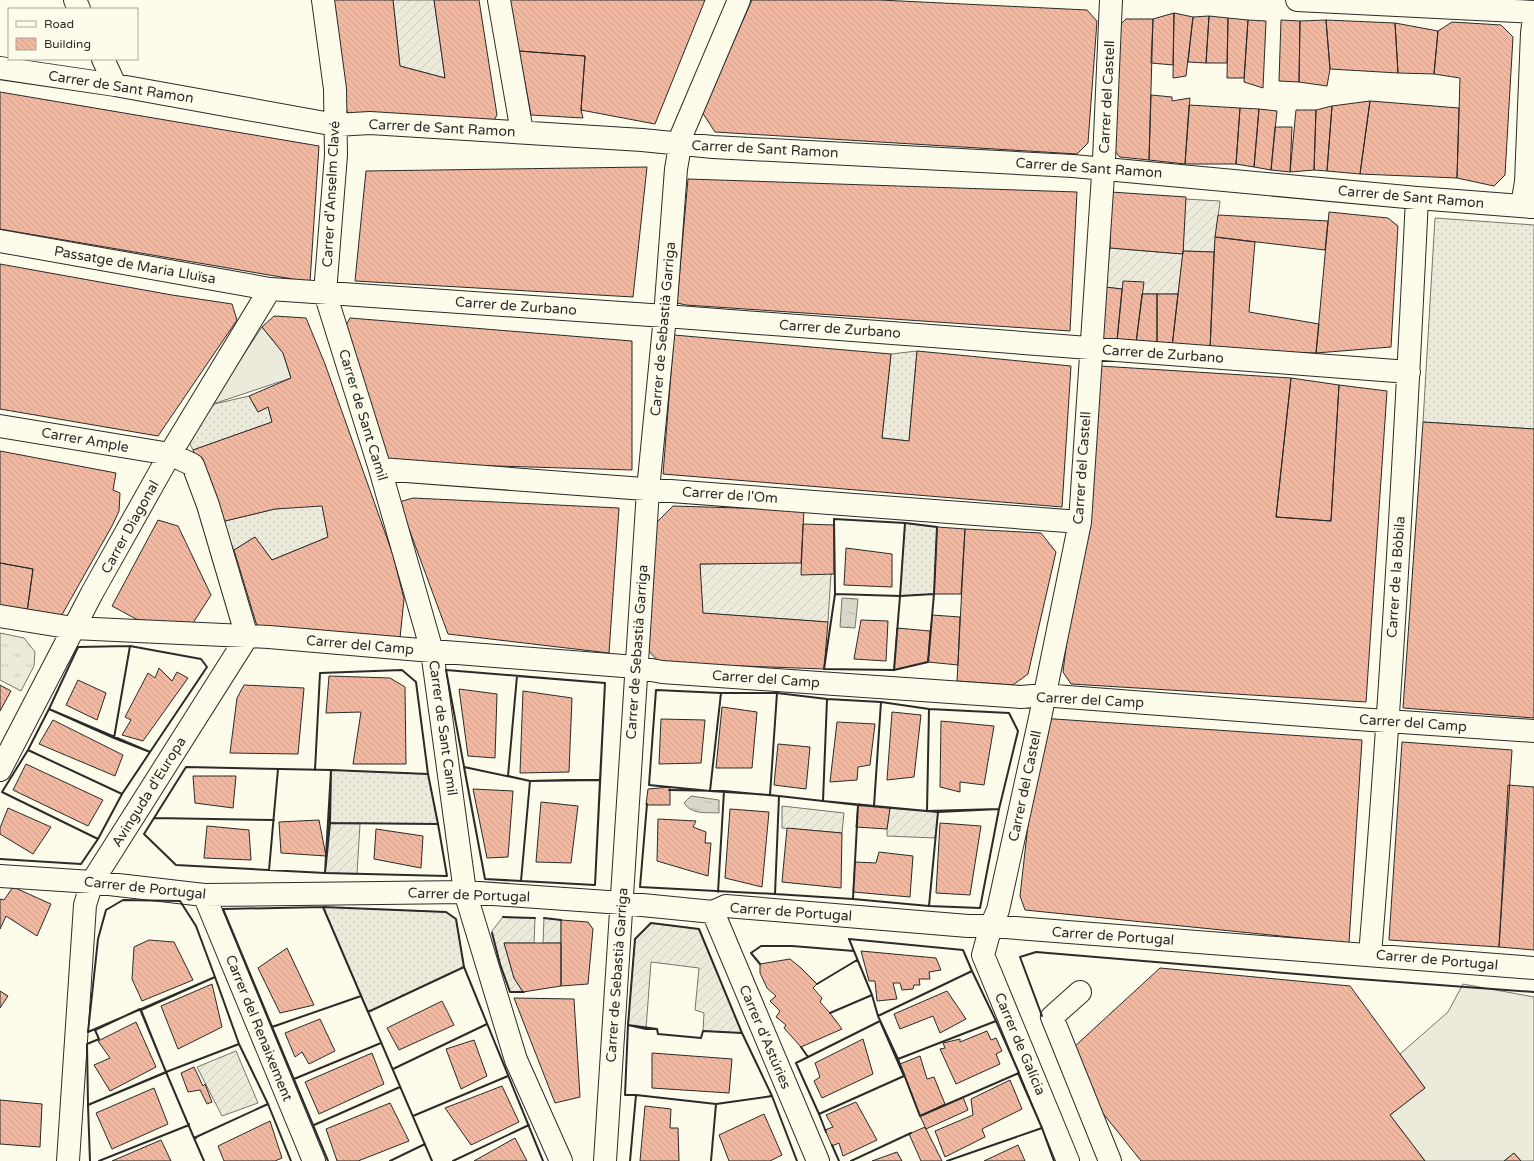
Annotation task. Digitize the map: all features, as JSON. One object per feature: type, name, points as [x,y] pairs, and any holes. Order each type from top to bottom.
[{"type":"street","name":"Carrer d'Anselm Clavé","points":[[323,0],[335,89],[336,125],[336,155],[325,293]]},
{"type":"street","points":[[499,0],[522,132]]},
{"type":"street","name":"Carrer de Sebastià Garriga","points":[[605,1161],[648,490],[665,316],[676,169],[682,134],[739,0]]},
{"type":"street","name":"Carrer del Castell","points":[[991,926],[998,910],[1080,522],[1090,349],[1103,168],[1111,0]]},
{"type":"street","points":[[1297,0],[1348,1],[1534,12]]},
{"type":"street","points":[[1532,207],[1524,199],[1534,17]]},
{"type":"street","points":[[103,60],[115,86]]},
{"type":"street","name":"Carrer de Sant Ramon","points":[[0,68],[115,86],[336,125],[370,123],[522,132],[713,147],[1103,168],[1417,198],[1532,207]]},
{"type":"street","name":"Carrer de la Bòbila","points":[[1370,955],[1387,722],[1409,372],[1417,198]]},
{"type":"street","name":"Passatge de Maria Lluïsa","points":[[0,241],[270,289]]},
{"type":"street","name":"Carrer de Zurbano","points":[[270,289],[665,316],[1409,372]]},
{"type":"street","name":"Carrer Diagonal","points":[[0,770],[73,628],[170,454],[270,289]]},
{"type":"street","name":"Carrer de Sant Camil","points":[[325,293],[380,469],[432,651],[465,892],[516,1060],[561,1161]]},
{"type":"street","name":"Carrer Ample","points":[[0,426],[170,454]]},
{"type":"street","points":[[170,454],[193,465],[208,504],[246,637]]},
{"type":"street","name":"Carrer de l'Om","points":[[380,469],[1080,522]]},
{"type":"street","name":"Carrer del Camp","points":[[0,616],[73,628],[269,637],[636,667],[662,672],[1021,697],[1044,695],[1387,722],[1534,731]]},
{"type":"street","name":"Avinguda d'Europa","points":[[68,1161],[85,905],[92,882],[246,637]]},
{"type":"street","name":"Carrer de Portugal","points":[[0,876],[92,882],[204,895],[465,892],[622,902],[713,912],[726,906],[968,926],[991,926],[1534,968]]},
{"type":"street","name":"Carrer del Renaixement","points":[[204,895],[314,1161]]},
{"type":"street","name":"Carrer d'Astúries","points":[[713,912],[818,1161]]},
{"type":"street","name":"Carrer de Galícia","points":[[991,926],[983,955],[1068,1161]]},
{"type":"street","points":[[1080,992],[1052,1017],[1110,1161]]},
{"type":"green space","points":[[393,0],[434,0],[445,78],[400,66]]},
{"type":"green space","points":[[1185,199],[1220,201],[1214,252],[1183,251]]},
{"type":"green space","points":[[1435,218],[1534,225],[1534,429],[1423,422]]},
{"type":"green space","points":[[1110,248],[1183,254],[1178,294],[1142,294],[1105,287]]},
{"type":"green space","points":[[917,351],[909,441],[882,438],[891,354]]},
{"type":"green space","points":[[249,396],[258,412],[268,407],[272,422],[193,450],[188,440],[210,405]]},
{"type":"green space","points":[[322,502],[328,537],[272,560],[255,537],[234,550],[221,522],[275,509]]},
{"type":"green space","points":[[905,523],[937,527],[934,594],[900,596]]},
{"type":"green space","points":[[802,562],[831,574],[828,622],[701,613],[700,564]]},
{"type":"green space","points":[[0,633],[24,638],[35,652],[34,666],[21,691],[0,680]]},
{"type":"green space","points":[[331,770],[428,774],[438,824],[330,823]]},
{"type":"green space","points":[[782,806],[844,813],[842,833],[782,828]]},
{"type":"green space","points":[[890,808],[938,812],[935,838],[887,836]]},
{"type":"green space","points":[[330,823],[360,824],[357,874],[325,873]]},
{"type":"green space","points":[[323,907],[446,912],[456,919],[464,967],[368,1012]]},
{"type":"green space","points":[[503,917],[535,918],[534,943],[504,943],[514,978],[523,992],[510,992],[500,964],[492,931]]},
{"type":"green space","points":[[544,918],[561,920],[561,943],[543,943]]},
{"type":"green space","points":[[651,923],[699,929],[742,1033],[703,1031],[704,1013],[695,1010],[699,968],[651,962],[646,1029],[628,1025],[635,939]]},
{"type":"green space","points":[[236,1051],[258,1103],[222,1116],[197,1067]]},
{"type":"shaded area","points":[[262,327],[283,353],[291,378],[210,405]]},
{"type":"shaded area","points":[[1463,984],[1534,997],[1534,1161],[1521,1161],[1514,1153],[1504,1161],[1425,1161],[1390,1115],[1425,1088],[1400,1054],[1448,1012]]},
{"type":"water","points":[[842,598],[858,599],[855,628],[840,627]]},
{"type":"water","points":[[691,796],[719,800],[719,813],[699,812],[687,807],[684,803]]},
{"type":"building","points":[[334,0],[393,0],[400,66],[445,78],[434,0],[479,0],[497,115],[491,126],[354,121],[343,105]]},
{"type":"building","points":[[510,0],[705,0],[655,124],[581,110],[585,56],[519,51]]},
{"type":"building","points":[[752,0],[880,0],[1087,10],[1097,21],[1088,143],[1077,154],[715,132],[702,112]]},
{"type":"building","points":[[1174,13],[1193,17],[1186,76],[1173,78]]},
{"type":"building","points":[[1174,13],[1173,65],[1151,63],[1153,19]]},
{"type":"building","points":[[1209,16],[1228,18],[1227,63],[1206,63]]},
{"type":"building","points":[[1209,16],[1206,63],[1188,62],[1193,17]]},
{"type":"building","points":[[1228,18],[1248,20],[1244,78],[1227,78]]},
{"type":"building","points":[[1126,19],[1153,19],[1149,160],[1120,157],[1110,146],[1118,27]]},
{"type":"building","points":[[1248,20],[1266,21],[1263,88],[1244,82]]},
{"type":"building","points":[[1281,20],[1300,21],[1299,82],[1279,81]]},
{"type":"building","points":[[1326,20],[1395,23],[1398,73],[1330,69]]},
{"type":"building","points":[[1326,20],[1330,69],[1327,86],[1299,82],[1300,21]]},
{"type":"building","points":[[1452,22],[1501,25],[1513,37],[1505,175],[1494,186],[1457,178],[1460,78],[1434,74],[1438,31]]},
{"type":"building","points":[[1395,23],[1438,31],[1434,74],[1398,73]]},
{"type":"building","points":[[519,51],[585,56],[581,110],[583,118],[531,115]]},
{"type":"building","points":[[0,92],[319,146],[310,282],[0,229]]},
{"type":"building","points":[[1151,95],[1172,97],[1172,101],[1190,98],[1185,164],[1149,160]]},
{"type":"building","points":[[1370,101],[1459,108],[1457,178],[1360,174]]},
{"type":"building","points":[[1370,101],[1360,174],[1327,171],[1332,106]]},
{"type":"building","points":[[1189,105],[1240,108],[1236,164],[1185,164]]},
{"type":"building","points":[[1332,106],[1327,171],[1314,170],[1316,110]]},
{"type":"building","points":[[1240,108],[1259,109],[1254,167],[1236,164]]},
{"type":"building","points":[[1259,109],[1277,111],[1271,170],[1254,167]]},
{"type":"building","points":[[1296,110],[1316,110],[1314,170],[1290,172]]},
{"type":"building","points":[[1275,127],[1292,127],[1290,172],[1271,170]]},
{"type":"building","points":[[647,167],[633,297],[355,281],[366,171]]},
{"type":"building","points":[[688,179],[1077,192],[1070,331],[686,305],[677,303]]},
{"type":"building","points":[[1111,192],[1186,197],[1183,254],[1110,248]]},
{"type":"building","points":[[1329,212],[1388,218],[1398,226],[1391,347],[1316,353]]},
{"type":"building","points":[[1218,215],[1328,221],[1325,250],[1215,237]]},
{"type":"building","points":[[1215,237],[1255,242],[1249,312],[1319,324],[1316,353],[1210,350]]},
{"type":"building","points":[[1183,251],[1214,252],[1210,350],[1172,347]]},
{"type":"building","points":[[0,264],[172,295],[232,304],[237,320],[158,436],[0,409]]},
{"type":"building","points":[[1123,281],[1144,282],[1136,343],[1117,341]]},
{"type":"building","points":[[1105,287],[1122,289],[1117,341],[1099,338]]},
{"type":"building","points":[[1142,294],[1157,294],[1157,345],[1136,343]]},
{"type":"building","points":[[1157,294],[1178,294],[1172,347],[1157,345]]},
{"type":"building","points":[[274,316],[306,318],[325,364],[393,555],[404,599],[400,638],[257,626],[234,550],[255,537],[272,560],[328,537],[322,506],[275,509],[221,522],[193,450],[272,422],[268,407],[258,412],[249,396],[291,378],[283,353],[262,327]]},
{"type":"building","points":[[350,318],[632,341],[632,470],[394,463],[386,458],[344,329]]},
{"type":"building","points":[[674,335],[891,354],[882,438],[909,441],[917,351],[1071,366],[1062,507],[663,474]]},
{"type":"building","points":[[1100,366],[1291,378],[1276,517],[1331,521],[1339,385],[1387,391],[1366,702],[1071,684],[1063,672]]},
{"type":"building","points":[[1291,378],[1339,385],[1331,521],[1276,517]]},
{"type":"building","points":[[1423,422],[1534,429],[1534,718],[1403,708]]},
{"type":"building","points":[[0,451],[116,473],[113,490],[120,493],[119,511],[59,620],[27,612],[33,569],[0,563]]},
{"type":"building","points":[[413,498],[619,508],[609,653],[448,634],[399,502]]},
{"type":"building","points":[[673,506],[804,510],[801,563],[700,564],[703,613],[828,622],[824,669],[660,663],[645,647],[653,526]]},
{"type":"building","points":[[158,520],[178,526],[211,595],[191,626],[149,626],[112,606]]},
{"type":"building","points":[[803,524],[834,525],[834,574],[801,575]]},
{"type":"building","points":[[937,527],[965,529],[961,594],[934,594]]},
{"type":"building","points":[[965,529],[1041,533],[1056,552],[1028,674],[1013,685],[957,681]]},
{"type":"building","points":[[846,548],[892,554],[892,587],[844,585]]},
{"type":"building","points":[[0,563],[33,569],[27,612],[0,608]]},
{"type":"building","points":[[932,615],[960,617],[958,665],[928,662]]},
{"type":"building","points":[[861,620],[888,621],[886,661],[854,659]]},
{"type":"building","points":[[897,628],[930,631],[928,662],[894,670]]},
{"type":"building","points":[[159,668],[172,681],[177,672],[188,678],[143,741],[122,735],[131,720],[125,717],[148,673],[155,678]]},
{"type":"building","points":[[329,676],[390,678],[405,687],[406,764],[353,764],[361,712],[326,713]]},
{"type":"building","points":[[78,680],[106,693],[97,720],[66,705]]},
{"type":"building","points":[[0,685],[11,691],[0,711]]},
{"type":"building","points":[[244,685],[304,688],[298,754],[230,753],[237,698]]},
{"type":"building","points":[[459,689],[497,694],[495,758],[468,756]]},
{"type":"building","points":[[523,691],[572,698],[569,772],[520,773]]},
{"type":"building","points":[[722,707],[757,712],[752,768],[716,768]]},
{"type":"building","points":[[892,712],[921,715],[914,777],[887,780]]},
{"type":"building","points":[[1040,718],[1362,740],[1349,943],[1025,910],[1020,896]]},
{"type":"building","points":[[661,719],[705,720],[701,763],[659,764]]},
{"type":"building","points":[[53,720],[123,755],[115,776],[39,744]]},
{"type":"building","points":[[941,721],[994,726],[984,785],[960,782],[960,792],[940,787]]},
{"type":"building","points":[[837,722],[875,724],[870,765],[858,767],[857,780],[830,782]]},
{"type":"building","points":[[1402,742],[1512,750],[1499,947],[1389,940]]},
{"type":"building","points":[[778,744],[810,747],[806,789],[774,785]]},
{"type":"building","points":[[26,764],[103,800],[88,826],[13,790]]},
{"type":"building","points":[[193,776],[236,776],[233,808],[195,803]]},
{"type":"building","points":[[1508,785],[1534,787],[1534,950],[1499,947]]},
{"type":"building","points":[[670,787],[670,805],[646,805],[648,789]]},
{"type":"building","points":[[473,789],[513,791],[508,857],[487,858]]},
{"type":"building","points":[[541,802],[578,806],[571,863],[536,862]]},
{"type":"building","points":[[858,804],[890,808],[887,829],[856,827]]},
{"type":"building","points":[[8,808],[51,827],[33,854],[0,834],[0,828]]},
{"type":"building","points":[[730,809],[769,812],[762,887],[725,878]]},
{"type":"building","points":[[658,819],[696,821],[693,827],[706,832],[705,843],[711,843],[708,876],[657,861]]},
{"type":"building","points":[[319,820],[326,856],[281,853],[279,822]]},
{"type":"building","points":[[940,823],[981,826],[970,895],[936,893]]},
{"type":"building","points":[[207,826],[249,830],[251,860],[204,858]]},
{"type":"building","points":[[787,828],[842,833],[841,888],[782,882]]},
{"type":"building","points":[[376,829],[423,836],[421,868],[374,859]]},
{"type":"building","points":[[879,852],[913,856],[910,897],[853,892],[855,862],[876,863]]},
{"type":"building","points":[[13,887],[51,904],[37,936],[6,916],[0,929],[0,899],[4,900]]},
{"type":"building","points":[[561,920],[588,922],[593,929],[588,984],[561,986]]},
{"type":"building","points":[[149,940],[174,942],[193,980],[142,1001],[132,979],[134,947]]},
{"type":"building","points":[[504,943],[561,943],[561,986],[523,992],[514,978]]},
{"type":"building","points":[[287,948],[314,1005],[280,1013],[258,968]]},
{"type":"building","points":[[861,951],[936,958],[941,970],[929,972],[930,979],[919,979],[920,985],[914,985],[913,989],[902,990],[900,983],[893,983],[897,999],[877,1001],[875,981],[869,981]]},
{"type":"building","points":[[790,959],[817,984],[813,988],[822,998],[820,1002],[842,1029],[801,1047],[784,1028],[786,1025],[776,1017],[780,1011],[770,1001],[776,996],[767,988],[760,973],[760,964]]},
{"type":"building","points":[[1160,968],[1350,986],[1425,1088],[1390,1115],[1425,1161],[1141,1161],[1098,1107],[1074,1047]]},
{"type":"building","points":[[212,984],[222,1027],[178,1049],[161,1006]]},
{"type":"building","points":[[0,991],[8,996],[0,1008]]},
{"type":"building","points":[[947,991],[966,1019],[940,1033],[933,1016],[900,1029],[894,1014]]},
{"type":"building","points":[[514,998],[574,999],[580,1097],[555,1103]]},
{"type":"building","points":[[442,1001],[454,1025],[399,1050],[387,1028]]},
{"type":"building","points":[[320,1019],[335,1051],[309,1064],[302,1052],[295,1057],[285,1033]]},
{"type":"building","points":[[136,1022],[156,1067],[110,1091],[94,1065],[110,1058],[98,1041]]},
{"type":"building","points":[[987,1031],[991,1040],[996,1038],[1002,1051],[996,1054],[1000,1064],[956,1084],[940,1049],[945,1048],[943,1043],[960,1039],[960,1042]]},
{"type":"building","points":[[863,1039],[873,1074],[822,1098],[814,1081],[820,1077],[815,1063]]},
{"type":"building","points":[[474,1040],[487,1076],[461,1089],[446,1049]]},
{"type":"building","points":[[372,1053],[384,1084],[319,1114],[305,1082]]},
{"type":"building","points":[[652,1053],[732,1059],[729,1093],[652,1088]]},
{"type":"building","points":[[920,1056],[927,1079],[934,1077],[945,1104],[920,1116],[900,1064]]},
{"type":"building","points":[[194,1067],[203,1086],[205,1084],[212,1102],[207,1104],[200,1090],[188,1092],[181,1073]]},
{"type":"building","points":[[1010,1080],[1022,1109],[982,1129],[985,1137],[945,1157],[935,1131],[973,1115],[971,1099]]},
{"type":"building","points":[[502,1086],[519,1122],[471,1145],[445,1108]]},
{"type":"building","points":[[154,1088],[168,1124],[112,1149],[96,1113]]},
{"type":"building","points":[[963,1097],[968,1110],[926,1129],[920,1116]]},
{"type":"building","points":[[0,1100],[42,1104],[40,1147],[0,1144]]},
{"type":"building","points":[[856,1102],[877,1140],[843,1156],[839,1143],[832,1146],[825,1130],[833,1127],[826,1115]]},
{"type":"building","points":[[390,1103],[409,1141],[358,1161],[337,1161],[326,1129]]},
{"type":"building","points":[[645,1106],[671,1109],[670,1128],[678,1128],[679,1161],[640,1161]]},
{"type":"building","points":[[764,1114],[782,1155],[770,1161],[729,1161],[719,1135]]},
{"type":"building","points":[[270,1121],[282,1158],[275,1161],[224,1161],[218,1146]]},
{"type":"building","points":[[925,1127],[942,1161],[921,1161],[909,1134]]},
{"type":"building","points":[[515,1138],[527,1161],[474,1161]]},
{"type":"building","points":[[161,1140],[171,1161],[112,1161]]},
{"type":"building","points":[[1018,1145],[1025,1161],[984,1161]]},
{"type":"building","points":[[897,1152],[902,1161],[872,1161]]},
{"type":"building","points":[[1514,1153],[1521,1161],[1504,1161]]},
{"type":"wall","points":[[834,519],[905,523],[900,596],[835,594],[834,519]]},
{"type":"wall","points":[[905,523],[937,527],[934,594],[900,596],[905,523]]},
{"type":"wall","points":[[835,594],[900,596],[894,670],[824,669],[835,594]]},
{"type":"wall","points":[[934,594],[928,662],[894,670],[900,596],[934,594]]},
{"type":"wall","points":[[130,646],[201,659],[207,667],[150,752],[114,738],[130,646]]},
{"type":"wall","points":[[130,646],[114,738],[49,709],[78,647],[130,646]]},
{"type":"wall","points":[[315,770],[320,673],[402,670],[416,682],[428,774]]},
{"type":"wall","points":[[446,670],[605,683],[595,885],[485,879],[446,670]]},
{"type":"wall","points":[[517,676],[605,683],[600,780],[530,781],[508,776],[517,676]]},
{"type":"wall","points":[[656,690],[721,693],[710,791],[649,785],[656,690]]},
{"type":"wall","points":[[721,693],[777,693],[770,795],[710,791],[721,693]]},
{"type":"wall","points":[[777,693],[827,699],[823,801],[770,795],[777,693]]},
{"type":"wall","points":[[827,699],[881,702],[874,806],[823,801],[827,699]]},
{"type":"wall","points":[[881,702],[929,709],[927,811],[874,806],[881,702]]},
{"type":"wall","points":[[49,709],[150,752],[122,794],[28,750],[49,709]]},
{"type":"wall","points":[[929,709],[1009,713],[1018,731],[999,809],[927,811],[929,709]]},
{"type":"wall","points":[[28,750],[122,794],[98,839],[2,792],[28,750]]},
{"type":"wall","points":[[186,767],[331,770],[325,873],[176,865],[144,834],[186,767]]},
{"type":"wall","points":[[464,767],[530,781],[521,881],[485,879],[464,767]]},
{"type":"wall","points":[[269,870],[278,769]]},
{"type":"wall","points":[[331,770],[428,774],[438,824],[330,823],[331,770]]},
{"type":"wall","points":[[566,780],[600,780],[595,885],[521,881],[530,781],[566,780]]},
{"type":"wall","points":[[669,790],[724,791],[718,892]]},
{"type":"wall","points":[[647,804],[640,887],[775,894],[779,796],[724,791],[718,892]]},
{"type":"wall","points":[[779,796],[858,805],[853,899],[775,894],[779,796]]},
{"type":"wall","points":[[858,805],[938,812],[929,906],[853,899],[858,805]]},
{"type":"wall","points":[[999,809],[980,908],[929,906],[938,812],[999,809]]},
{"type":"wall","points":[[154,818],[274,820]]},
{"type":"wall","points":[[330,823],[438,824],[447,876],[325,873],[330,823]]},
{"type":"wall","points":[[0,859],[81,864],[98,839]]},
{"type":"wall","points":[[123,900],[180,901],[196,926],[215,977],[88,1032],[98,939],[106,910],[123,900]]},
{"type":"wall","points":[[323,907],[446,912],[456,919],[464,967],[368,1012],[323,907]]},
{"type":"wall","points":[[328,1161],[223,909],[323,907],[432,1161]]},
{"type":"wall","points":[[503,917],[535,918]]},
{"type":"wall","points":[[544,918],[561,920]]},
{"type":"wall","points":[[651,923],[699,929],[742,1033],[703,1031],[701,1038],[658,1034],[657,1029],[646,1029],[628,1025],[635,939],[651,923]]},
{"type":"wall","points":[[492,933],[500,964],[510,992],[524,992]]},
{"type":"wall","points":[[849,939],[963,950],[972,971],[878,1016],[872,995],[849,939]]},
{"type":"wall","points":[[760,964],[751,953],[761,946],[792,946],[854,951]]},
{"type":"wall","points":[[1042,1016],[1020,957],[1036,952],[1534,992]]},
{"type":"wall","points":[[817,984],[857,960]]},
{"type":"wall","points":[[369,1014],[368,1012],[464,967],[543,1161]]},
{"type":"wall","points":[[972,971],[996,1021],[898,1059],[878,1016],[972,971]]},
{"type":"wall","points":[[215,977],[239,1044],[166,1072],[141,1010],[215,977]]},
{"type":"wall","points":[[830,1013],[872,995]]},
{"type":"wall","points":[[272,1027],[361,996]]},
{"type":"wall","points":[[140,1009],[166,1072],[88,1105],[87,1044],[99,1039],[95,1030],[140,1009]]},
{"type":"wall","points":[[880,1021],[904,1076],[819,1114],[796,1063],[880,1021]]},
{"type":"wall","points":[[996,1021],[1019,1073],[920,1116],[898,1059],[996,1021]]},
{"type":"wall","points":[[393,1069],[487,1024]]},
{"type":"wall","points":[[628,1025],[657,1029],[658,1034],[701,1038],[703,1031],[742,1033],[772,1096],[716,1104],[625,1095],[628,1025]]},
{"type":"wall","points":[[294,1079],[381,1043]]},
{"type":"wall","points":[[239,1044],[268,1104],[194,1138],[166,1072],[239,1044]]},
{"type":"wall","points":[[801,1047],[808,1057]]},
{"type":"wall","points":[[90,1161],[88,1105],[167,1072]]},
{"type":"wall","points":[[947,1161],[1042,1128],[1018,1073]]},
{"type":"wall","points":[[413,1116],[508,1076]]},
{"type":"wall","points":[[314,1125],[400,1087]]},
{"type":"wall","points":[[630,1161],[637,1095]]},
{"type":"wall","points":[[770,1096],[772,1096],[797,1161]]},
{"type":"wall","points":[[266,1105],[268,1104],[291,1161]]},
{"type":"wall","points":[[711,1161],[716,1104]]},
{"type":"wall","points":[[819,1114],[826,1132]]},
{"type":"wall","points":[[99,1161],[189,1124]]},
{"type":"wall","points":[[453,1161],[529,1125]]},
{"type":"wall","points":[[1042,1128],[1054,1161]]},
{"type":"wall","points":[[851,1161],[911,1133]]},
{"type":"wall","points":[[196,1138],[194,1138],[204,1161]]},
{"type":"wall","points":[[390,1161],[425,1144]]},
{"type":"wall","points":[[832,1145],[839,1161]]}]
